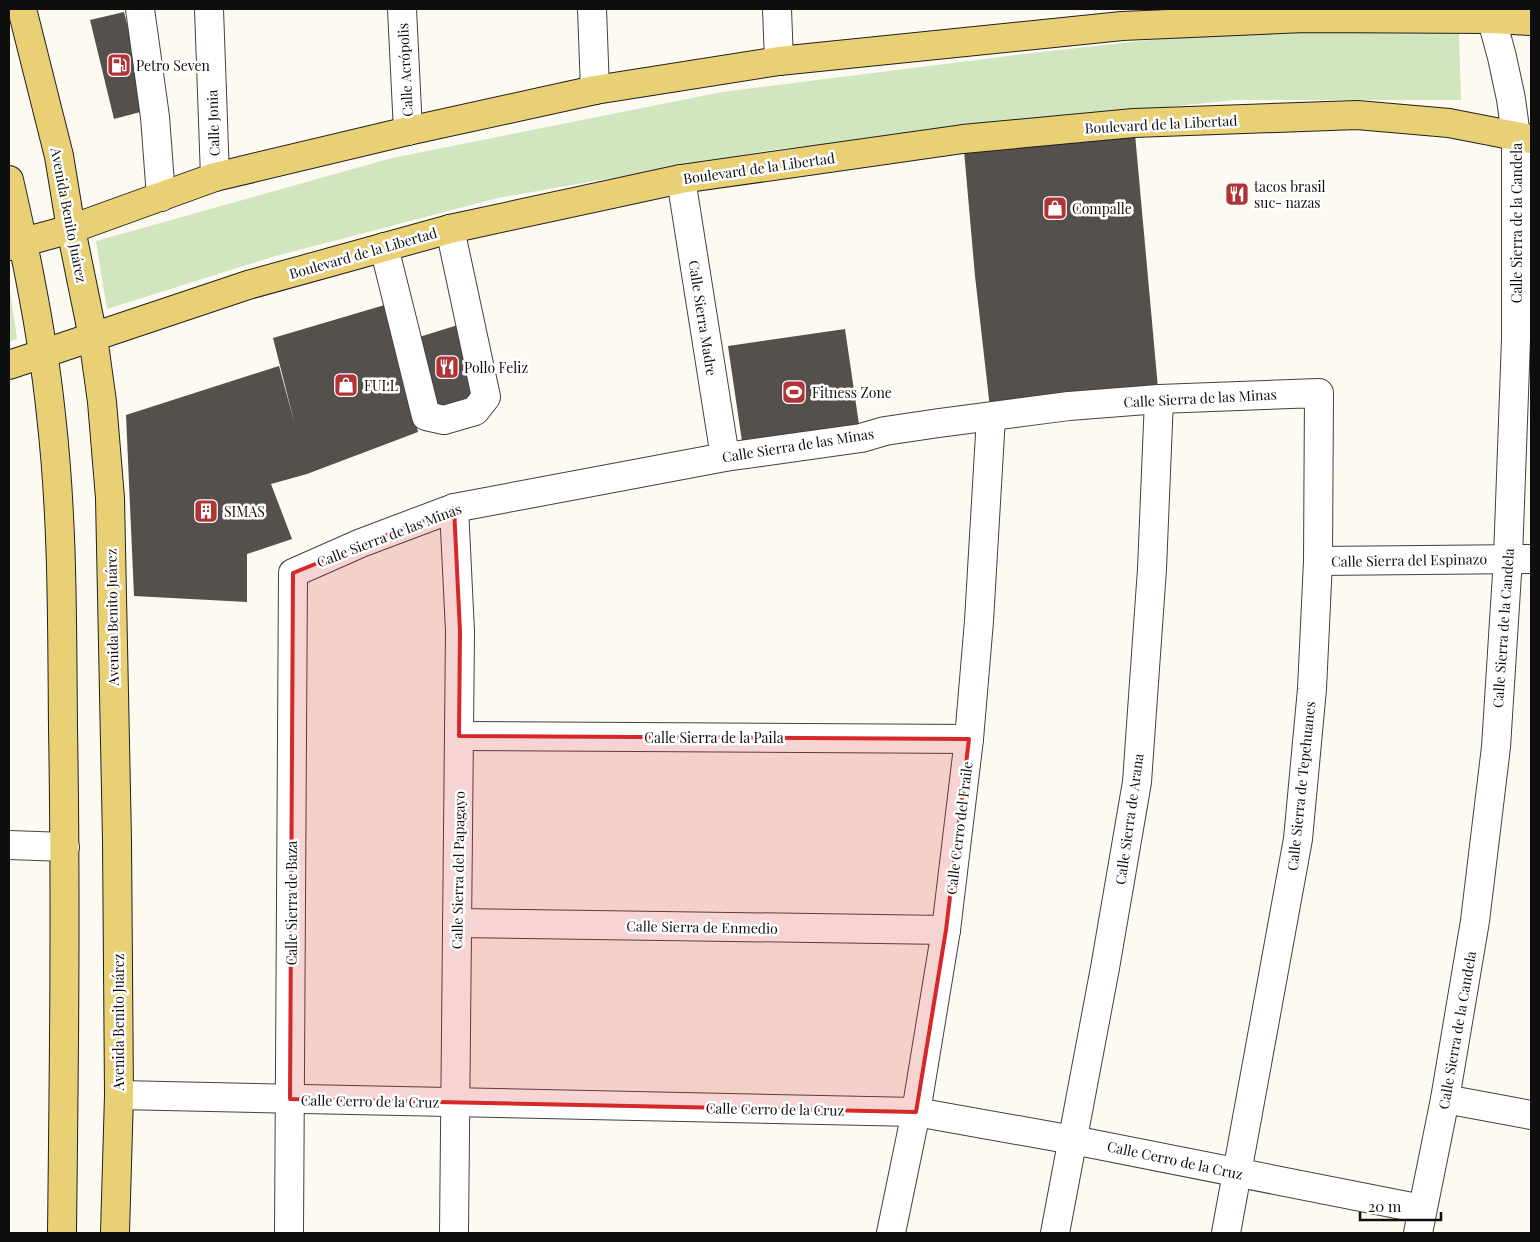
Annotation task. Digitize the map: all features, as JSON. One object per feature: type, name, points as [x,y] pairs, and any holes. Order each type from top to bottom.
[{"type":"main road","name":"Avenida Benito Juárez","points":[[22,9],[59,156],[71,229],[93,337],[102,402],[110,498],[117,840],[118,1095],[115,1233]]},
{"type":"main road","points":[[16,244],[71,229],[215,177],[408,131],[595,90],[779,61],[1122,26],[1305,18],[1490,14],[1531,21]]},
{"type":"main road","name":"Boulevard de la Libertad","points":[[9,365],[248,285],[384,247],[450,229],[681,179],[963,139],[1134,124],[1357,115],[1449,123],[1524,138]]},
{"type":"main road","points":[[9,180],[16,244],[43,354],[52,426],[61,557],[65,847],[62,1233]]},
{"type":"street","points":[[140,9],[155,117],[161,197]]},
{"type":"street","name":"Calle Jonia","points":[[209,9],[215,177]]},
{"type":"street","name":"Calle Acrópolis","points":[[402,9],[408,131]]},
{"type":"street","points":[[592,9],[595,90]]},
{"type":"street","points":[[777,9],[779,61]]},
{"type":"street","name":"Calle Sierra de la Candela","points":[[1420,1221],[1445,1099],[1475,921],[1520,559],[1516,339],[1524,138],[1511,99],[1490,14]]},
{"type":"street","name":"Calle Sierra Madre","points":[[681,179],[725,457]]},
{"type":"street","points":[[384,247],[426,416],[444,420],[475,411],[486,397],[450,229]]},
{"type":"street","name":"Calle Sierra de las Minas","points":[[292,573],[361,543],[454,508],[725,457],[861,438],[921,426],[1069,406],[1159,399],[1319,393]]},
{"type":"street","name":"Calle Sierra de Tepehuanes","points":[[1226,1233],[1298,839],[1312,689],[1318,561],[1319,393]]},
{"type":"street","name":"Calle Sierra de Arana","points":[[1055,1233],[1105,968],[1136,782],[1152,569],[1159,399]]},
{"type":"street","name":"Calle Cerro del Fraile","points":[[891,1233],[916,1112],[946,930],[969,739],[979,621],[991,417]]},
{"type":"street","name":"Calle Sierra del Papagayo","points":[[454,508],[460,631],[454,1233]]},
{"type":"street","name":"Calle Sierra del Espinazo","points":[[1318,561],[1520,559]]},
{"type":"street","name":"Calle Sierra de Baza","points":[[289,1233],[292,573]]},
{"type":"street","name":"Calle Sierra de la Paila","points":[[459,736],[969,739]]},
{"type":"street","points":[[9,845],[65,847]]},
{"type":"street","name":"Calle Sierra de Enmedio","points":[[457,923],[946,930]]},
{"type":"street","name":"Calle Cerro de la Cruz","points":[[118,1095],[916,1112],[1073,1140],[1237,1173],[1420,1221]]},
{"type":"street","points":[[1445,1099],[1531,1115]]},
{"type":"highlighted area","points":[[454,508],[460,631],[459,736],[969,739],[946,930],[916,1112],[290,1099],[293,573]]},
{"type":"green space","points":[[1232,31],[1459,33],[1461,100],[1235,100],[771,150],[498,198],[272,257],[107,309],[96,241],[392,158],[722,92],[1023,54]]},
{"type":"green space","points":[[9,284],[17,339],[9,342]]},
{"type":"building","name":"Petro Seven","points":[[124,12],[148,110],[114,119],[90,20]]},
{"type":"building","name":"Compalle","points":[[1134,123],[1159,399],[991,417],[975,276],[963,139]]},
{"type":"building","name":"SIMAS","points":[[388,304],[418,432],[307,474],[271,484],[292,539],[247,554],[247,602],[134,596],[126,415],[279,366],[295,425],[273,338]]},
{"type":"building","name":"Pollo Feliz","points":[[461,324],[477,395],[433,408],[416,338]]},
{"type":"building","name":"Fitness Zone","points":[[845,329],[861,438],[744,455],[728,346]]},
{"type":"place","name":"Petro Seven","points":[[119,65]]},
{"type":"place","name":"tacos brasil suc- nazas","points":[[1237,194]]},
{"type":"place","name":"Compalle","points":[[1055,208]]},
{"type":"place","name":"Pollo Feliz","points":[[447,367]]},
{"type":"place","name":"FULL","points":[[346,385]]},
{"type":"place","name":"Fitness Zone","points":[[794,392]]},
{"type":"place","name":"SIMAS","points":[[206,511]]}]
